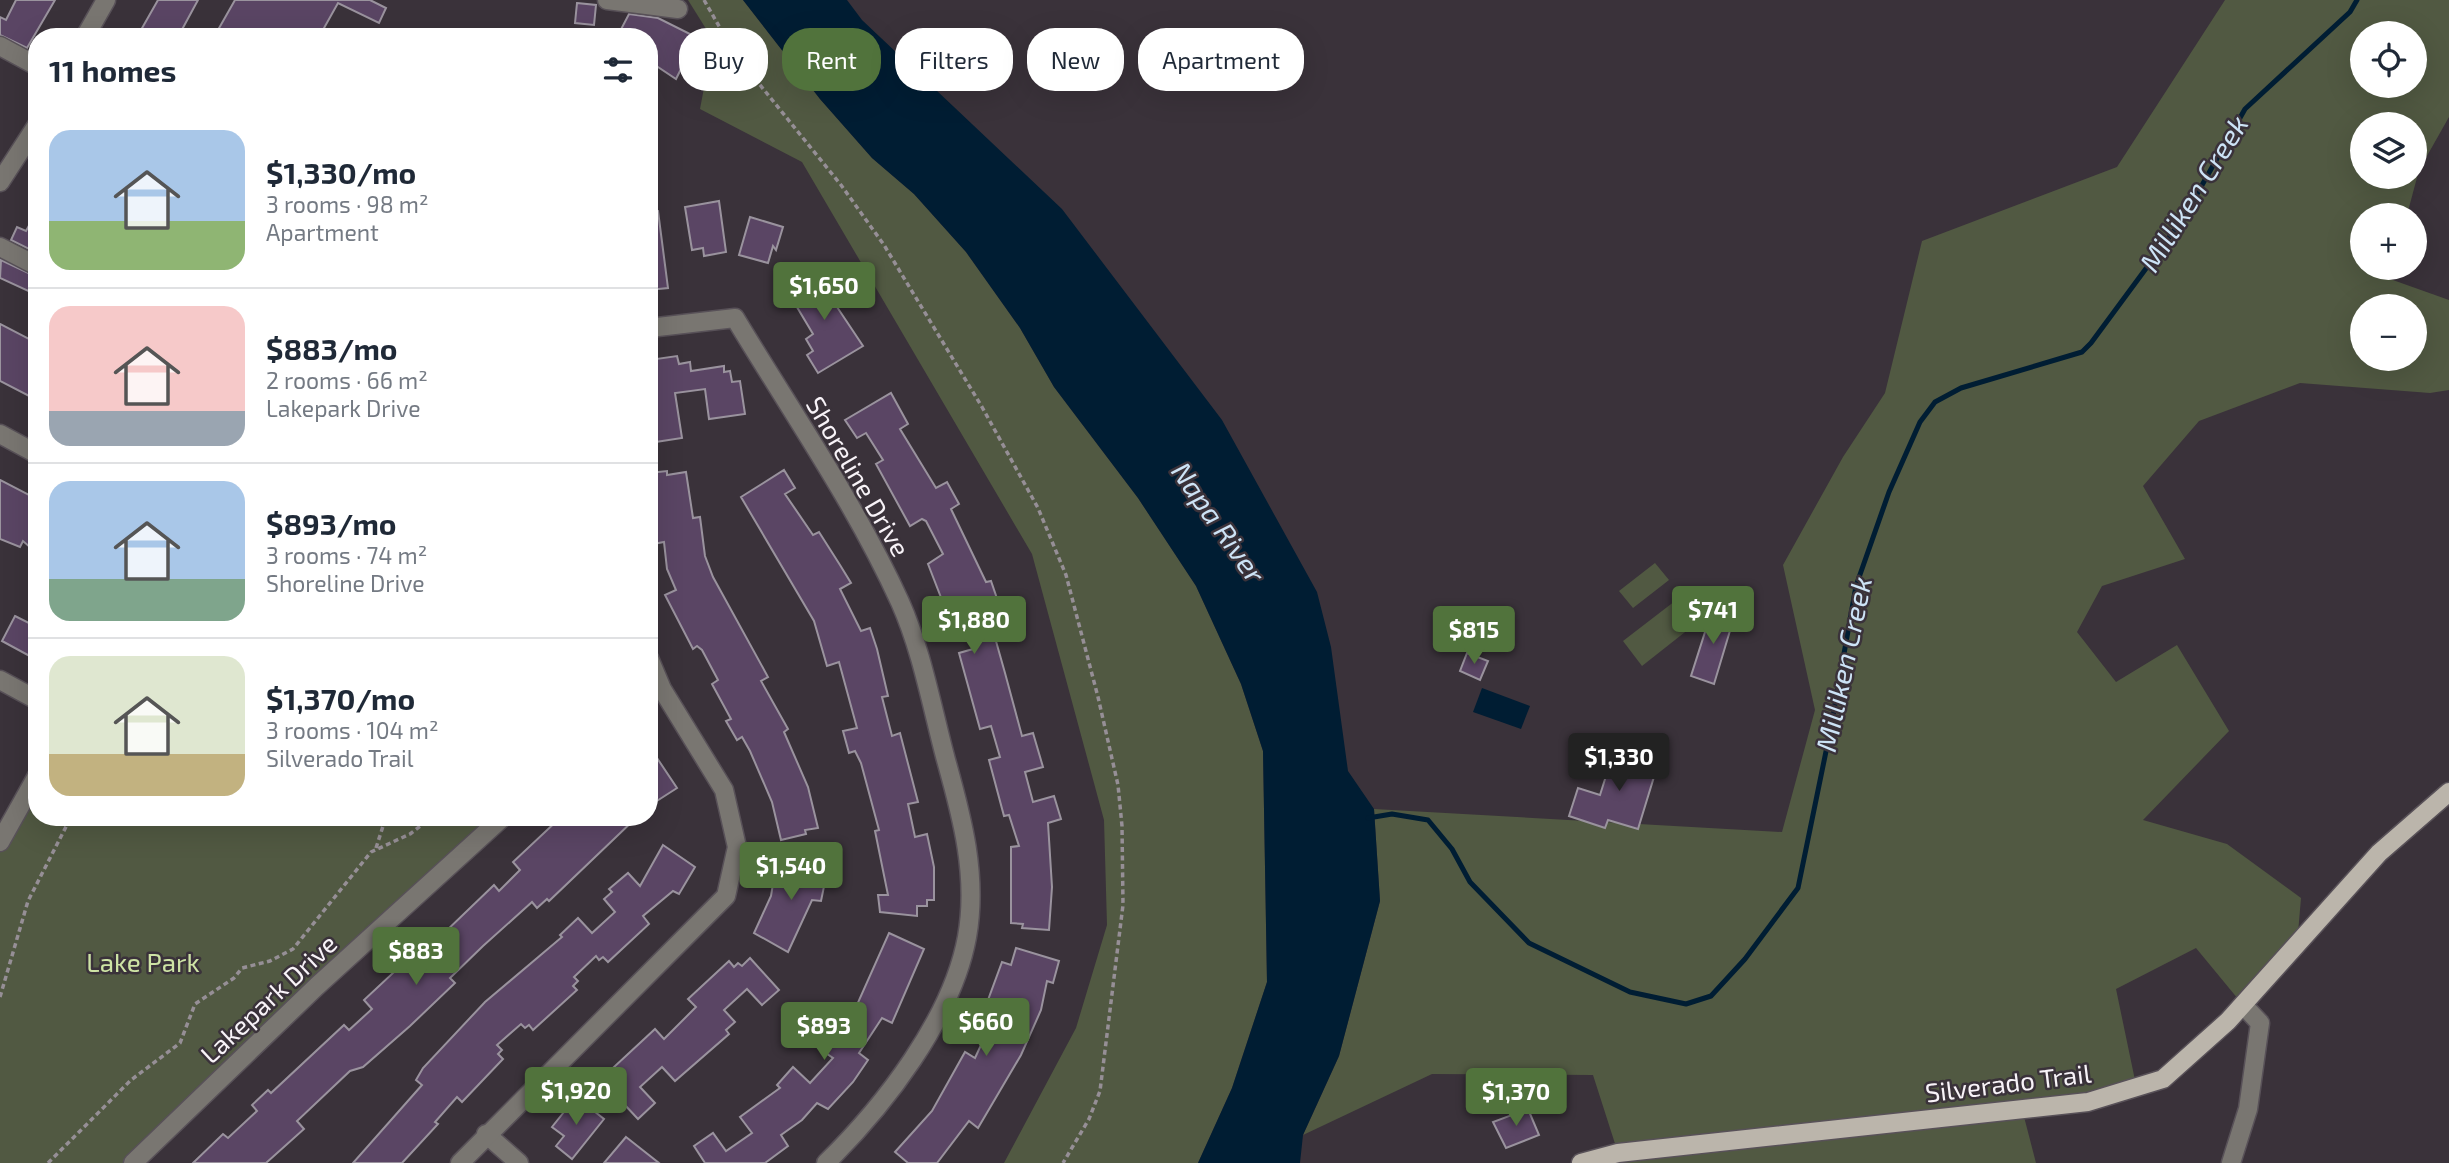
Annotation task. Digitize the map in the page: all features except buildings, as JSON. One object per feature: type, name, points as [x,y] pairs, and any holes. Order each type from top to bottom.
[{"type":"main road","name":"Silverado Trail","points":[[1581,1163],[1618,1153],[2088,1102],[2163,1079],[2243,1005],[2379,853],[2449,792]]},
{"type":"street","points":[[90,28],[106,0]]},
{"type":"street","points":[[607,0],[678,9]]},
{"type":"street","points":[[0,46],[28,61]]},
{"type":"street","points":[[0,182],[28,139]]},
{"type":"street","points":[[0,247],[28,261]]},
{"type":"street","name":"Shoreline Drive","points":[[658,327],[735,318],[874,548],[901,605],[963,823],[970,864],[971,901],[967,937],[951,984],[931,1027],[899,1078],[858,1131],[825,1163]]},
{"type":"street","points":[[0,435],[28,449]]},
{"type":"street","points":[[0,680],[28,695]]},
{"type":"street","points":[[460,1163],[726,896],[737,846],[724,790],[658,697]]},
{"type":"street","points":[[0,842],[28,792]]},
{"type":"street","name":"Lakepark Drive","points":[[133,1163],[317,986],[493,826]]},
{"type":"street","points":[[2231,1163],[2248,1109],[2260,1023],[2243,1005]]},
{"type":"street","points":[[486,1134],[520,1163]]},
{"type":"path","points":[[704,0],[735,54],[841,185],[884,245],[989,419],[1038,508],[1066,575],[1118,785],[1122,826],[1122,905],[1100,1091],[1089,1119],[1063,1163]]},
{"type":"path","points":[[0,997],[28,901],[66,826]]},
{"type":"path","points":[[48,1163],[131,1080],[180,1043],[195,1004],[234,978],[242,968],[270,961],[293,949],[375,850],[383,826]]},
{"type":"path","points":[[375,850],[410,834],[420,826]]},
{"type":"green space","points":[[688,0],[743,0],[765,28],[706,28]]},
{"type":"green space","points":[[2225,0],[2449,0],[2449,117],[2427,156],[2427,112],[2350,112],[2350,189],[2414,189],[2410,203],[2350,203],[2350,280],[2393,280],[2449,300],[2449,390],[2430,393],[2300,383],[2199,421],[2143,486],[2185,559],[2102,586],[2077,632],[2116,682],[2177,645],[2229,731],[2143,820],[2227,844],[2301,898],[2297,945],[2243,1005],[2196,948],[2116,989],[2136,1085],[2022,1109],[2036,1163],[1581,1163],[1618,1153],[1593,1075],[1432,1074],[1303,1135],[1339,1056],[1380,901],[1374,809],[1782,832],[1815,710],[1783,565],[1843,457],[1885,393],[1922,241],[2117,167]]},
{"type":"green space","points":[[768,32],[782,50],[782,91],[814,91],[872,158],[914,194],[966,252],[1020,328],[1054,387],[1138,498],[1196,586],[1241,684],[1263,751],[1267,982],[1232,1088],[1198,1163],[1004,1163],[1076,1028],[1107,925],[1104,820],[1032,554],[802,162],[700,109],[703,91],[768,91]]},
{"type":"green space","points":[[1655,563],[1669,580],[1633,608],[1619,591]]},
{"type":"green space","points":[[1675,601],[1694,625],[1642,666],[1623,641]]},
{"type":"green space","name":"Lake Park","points":[[28,792],[28,826],[495,826],[136,1163],[0,1163],[0,842]]},
{"type":"water","points":[[743,0],[847,0],[870,28],[782,28],[782,50],[768,32],[768,28],[765,28]]},
{"type":"water","name":"Napa River","points":[[881,38],[895,51],[895,91],[937,91],[1062,209],[1222,420],[1317,592],[1331,647],[1348,771],[1374,809],[1380,901],[1339,1056],[1303,1135],[1300,1163],[1198,1163],[1232,1088],[1267,982],[1263,751],[1241,684],[1196,586],[1138,498],[1054,387],[1020,328],[966,252],[914,194],[872,158],[814,91],[881,91]]},
{"type":"water","points":[[1482,688],[1530,706],[1521,729],[1473,712]]},
{"type":"waterway","name":"Milliken Creek","points":[[1368,818],[1392,814],[1428,820],[1452,849],[1470,882],[1529,943],[1630,992],[1686,1004],[1711,996],[1745,959],[1798,888],[1856,586],[1889,492],[1920,422],[1935,402],[1961,388],[2082,352],[2184,217],[2245,109],[2350,12],[2357,0]]}]
